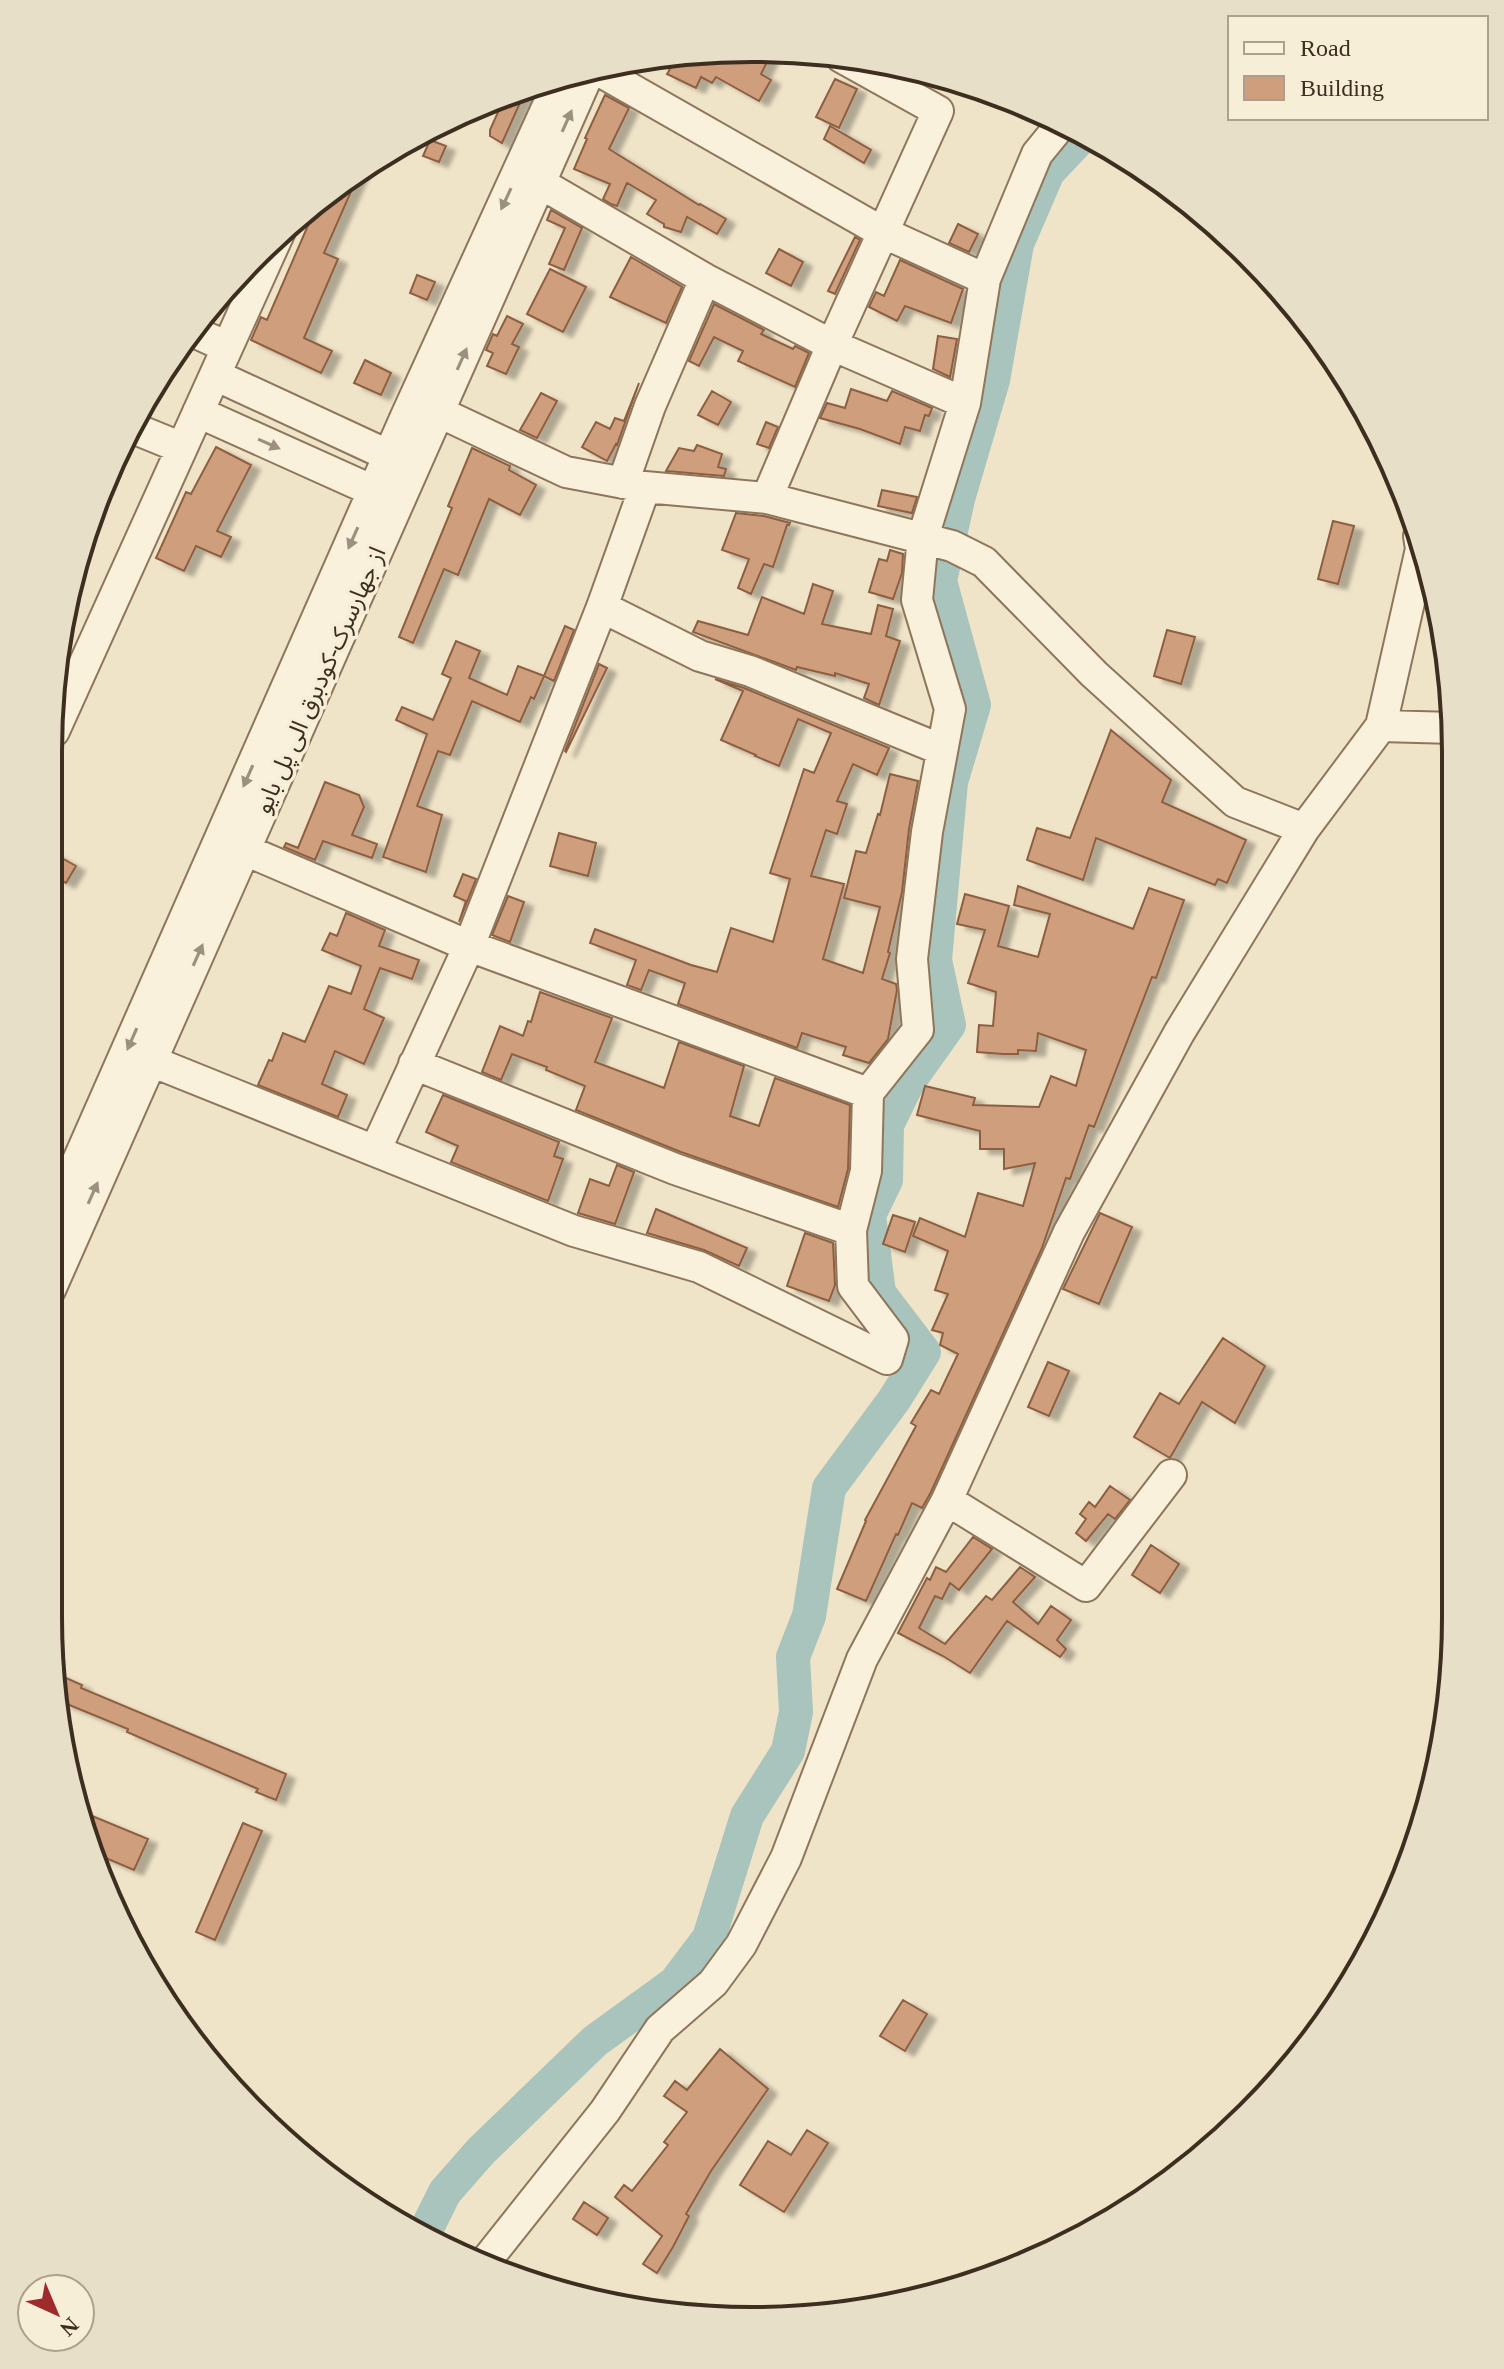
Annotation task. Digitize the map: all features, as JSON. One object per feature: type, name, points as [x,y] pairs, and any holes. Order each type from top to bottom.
[{"type":"street","points":[[767,498],[938,111],[868,72]]},
{"type":"street","points":[[610,77],[882,232],[985,279]]},
{"type":"street","name":"از جهارسرک-کودبرق الی پل بایو","points":[[402,461],[439,412],[584,83]]},
{"type":"street","name":"از جهارسرک-کودبرق الی پل بایو","points":[[62,1198],[386,497],[555,91]]},
{"type":"street","points":[[151,1061],[574,1231],[699,1267],[887,1359],[893,1339],[853,1286],[851,1230],[866,1171],[868,1093],[918,1030],[912,959],[927,832],[950,709],[917,600],[937,541],[965,403],[985,279],[1037,154],[1055,132]]},
{"type":"street","points":[[540,183],[705,279],[832,345],[965,403]]},
{"type":"street","points":[[63,711],[266,262]]},
{"type":"street","points":[[375,1151],[469,946],[602,607],[634,485],[650,406],[705,279]]},
{"type":"street","points":[[202,336],[227,347]]},
{"type":"street","points":[[215,375],[402,461]]},
{"type":"street","points":[[198,412],[386,497]]},
{"type":"street","points":[[439,412],[566,472],[634,485],[767,498],[937,541],[984,562],[1094,674],[1235,802],[1304,829]]},
{"type":"street","points":[[141,431],[182,448]]},
{"type":"street","name":"از جهارسرک-کودبرق الی پل بایو","points":[[62,1263],[245,850],[386,497]]},
{"type":"street","points":[[491,2255],[605,2111],[660,2029],[713,1983],[741,1945],[786,1858],[862,1659],[947,1500],[1069,1232],[1179,1033],[1304,829],[1381,726],[1417,568]]},
{"type":"street","points":[[602,607],[700,656],[750,671],[942,750]]},
{"type":"street","points":[[1381,726],[1441,728]]},
{"type":"street","points":[[245,850],[469,946],[868,1093]]},
{"type":"street","points":[[414,1064],[675,1169],[851,1230]]},
{"type":"street","points":[[947,1500],[1086,1586],[1171,1475]]},
{"type":"building","points":[[767,62],[761,74],[771,80],[759,101],[716,77],[712,83],[701,77],[696,88],[667,74],[671,67]]},
{"type":"building","points":[[835,79],[857,89],[839,128],[816,117]]},
{"type":"building","points":[[605,95],[629,108],[609,149],[726,219],[717,234],[687,217],[681,232],[664,227],[647,214],[656,200],[627,183],[617,206],[611,204],[603,199],[610,184],[574,169]]},
{"type":"building","points":[[520,103],[502,143],[490,136],[498,111]]},
{"type":"building","points":[[830,126],[871,150],[864,163],[824,139]]},
{"type":"building","points":[[432,141],[446,146],[439,162],[423,156]]},
{"type":"building","points":[[351,191],[324,253],[338,259],[304,338],[332,351],[321,373],[251,340],[261,317],[267,320],[309,224]]},
{"type":"building","points":[[551,210],[582,228],[564,270],[549,264],[565,228],[547,220]]},
{"type":"building","points":[[958,224],[978,234],[969,252],[949,243]]},
{"type":"building","points":[[855,237],[860,240],[835,294],[828,291]]},
{"type":"building","points":[[779,249],[803,262],[791,286],[766,273]]},
{"type":"building","points":[[631,257],[682,287],[666,323],[610,297]]},
{"type":"building","points":[[900,260],[963,289],[951,323],[905,306],[897,321],[869,307],[876,292],[884,296]]},
{"type":"building","points":[[550,269],[586,287],[563,332],[527,314]]},
{"type":"building","points":[[417,275],[435,282],[427,300],[410,293]]},
{"type":"building","points":[[714,304],[764,330],[761,334],[809,353],[795,387],[738,361],[743,351],[714,337],[699,366],[689,361]]},
{"type":"building","points":[[507,316],[523,324],[512,344],[519,347],[506,374],[487,366],[493,353],[486,350],[493,334],[497,336]]},
{"type":"building","points":[[938,336],[957,339],[950,377],[933,369]]},
{"type":"building","points":[[365,360],[391,373],[381,395],[354,383]]},
{"type":"building","points":[[639,383],[617,445],[607,461],[582,447],[596,422],[610,429],[615,418],[624,421]]},
{"type":"building","points":[[851,389],[887,401],[892,391],[932,408],[929,416],[925,415],[920,431],[905,427],[900,444],[820,418],[827,403],[845,408]]},
{"type":"building","points":[[712,391],[731,402],[718,425],[698,415]]},
{"type":"building","points":[[541,393],[557,401],[537,438],[520,430]]},
{"type":"building","points":[[766,422],[778,427],[769,448],[757,444]]},
{"type":"building","points":[[697,445],[722,454],[718,467],[726,469],[724,476],[666,471],[679,448],[694,451]]},
{"type":"building","points":[[216,447],[251,465],[217,531],[231,537],[221,557],[196,546],[184,571],[156,558],[186,492],[191,494]]},
{"type":"building","points":[[472,448],[510,466],[509,470],[536,485],[520,515],[489,499],[458,575],[444,569],[413,643],[399,637],[452,508],[448,506]]},
{"type":"building","points":[[882,490],[917,497],[912,513],[878,506]]},
{"type":"building","points":[[736,513],[790,523],[773,567],[764,564],[751,594],[738,588],[749,559],[722,550]]},
{"type":"building","points":[[1333,521],[1354,526],[1338,584],[1318,579]]},
{"type":"building","points":[[890,550],[903,554],[902,573],[893,599],[869,592],[879,559],[887,561]]},
{"type":"building","points":[[813,584],[833,591],[822,624],[871,634],[878,605],[893,609],[886,636],[900,641],[879,705],[864,698],[869,684],[835,673],[835,676],[797,667],[796,670],[693,632],[698,621],[748,635],[762,597],[804,614]]},
{"type":"building","points":[[565,626],[574,630],[554,681],[544,676]]},
{"type":"building","points":[[1167,630],[1195,637],[1181,684],[1154,676]]},
{"type":"building","points":[[456,641],[480,651],[469,678],[507,695],[518,666],[544,676],[520,722],[472,701],[450,755],[438,751],[417,806],[442,815],[426,872],[383,857],[427,734],[396,720],[402,707],[433,720],[451,678],[442,674]]},
{"type":"building","points":[[599,664],[607,668],[566,752],[565,751]]},
{"type":"building","points":[[715,679],[889,748],[877,775],[853,764],[837,801],[847,804],[837,834],[826,830],[811,876],[844,884],[823,959],[863,973],[880,907],[844,898],[856,851],[866,853],[890,774],[918,781],[902,892],[882,979],[896,984],[897,990],[888,1039],[869,1063],[843,1055],[846,1047],[802,1033],[797,1048],[678,1004],[685,983],[649,970],[641,990],[627,985],[636,960],[590,943],[595,929],[717,972],[731,928],[773,942],[790,879],[770,873],[804,769],[814,773],[831,733],[798,719],[779,766],[755,756],[721,740],[743,691]]},
{"type":"building","points":[[1111,730],[1171,780],[1162,802],[1246,840],[1227,883],[1218,879],[1215,885],[1096,838],[1083,880],[1027,860],[1037,828],[1070,838]]},
{"type":"building","points":[[325,782],[359,795],[364,807],[352,835],[377,844],[372,858],[323,841],[315,860],[284,847],[286,843],[298,848]]},
{"type":"building","points":[[559,833],[596,843],[588,876],[550,866]]},
{"type":"building","points":[[62,858],[76,866],[66,883],[62,881]]},
{"type":"building","points":[[463,874],[476,879],[459,922],[466,901],[454,896]]},
{"type":"building","points":[[1018,886],[1133,929],[1149,888],[1184,900],[1156,978],[1152,977],[1094,1127],[1089,1125],[1070,1179],[1066,1178],[1042,1248],[931,1492],[922,1508],[912,1503],[866,1601],[837,1589],[865,1520],[916,1426],[911,1423],[931,1390],[939,1394],[958,1354],[940,1345],[943,1333],[932,1330],[948,1294],[935,1290],[948,1251],[913,1236],[920,1218],[965,1237],[978,1193],[1023,1206],[1035,1163],[1004,1169],[1004,1149],[980,1149],[980,1131],[917,1115],[925,1086],[975,1098],[973,1105],[1039,1107],[1051,1076],[1076,1086],[1086,1050],[1038,1033],[1036,1051],[1018,1050],[1018,1054],[977,1052],[979,1025],[993,1026],[996,992],[968,983],[985,930],[957,924],[965,894],[1009,906],[998,946],[1038,957],[1050,914],[1014,905]]},
{"type":"building","points":[[508,896],[524,902],[510,942],[492,935]]},
{"type":"building","points":[[346,913],[385,930],[379,946],[419,960],[412,979],[380,968],[364,1009],[384,1018],[364,1064],[335,1051],[322,1084],[347,1095],[338,1117],[258,1085],[283,1033],[305,1042],[329,986],[351,994],[361,966],[322,950],[330,933],[337,936]]},
{"type":"building","points":[[540,992],[612,1018],[595,1062],[664,1088],[679,1042],[744,1066],[730,1116],[759,1126],[775,1078],[850,1105],[848,1169],[838,1207],[681,1152],[576,1110],[585,1086],[546,1070],[547,1067],[512,1054],[501,1080],[482,1072],[500,1026],[523,1036],[528,1021],[531,1022]]},
{"type":"building","points":[[443,1095],[559,1142],[554,1156],[563,1159],[548,1201],[451,1162],[458,1146],[426,1132]]},
{"type":"building","points":[[617,1165],[634,1172],[615,1224],[578,1213],[590,1179],[609,1186]]},
{"type":"building","points":[[656,1209],[747,1248],[739,1266],[704,1250],[647,1233]]},
{"type":"building","points":[[1100,1213],[1132,1227],[1099,1304],[1063,1289]]},
{"type":"building","points":[[893,1215],[915,1222],[905,1252],[883,1244]]},
{"type":"building","points":[[805,1233],[833,1243],[835,1285],[829,1301],[787,1286]]},
{"type":"building","points":[[1223,1338],[1265,1366],[1235,1423],[1202,1402],[1170,1458],[1134,1437],[1160,1393],[1179,1404]]},
{"type":"building","points":[[1048,1362],[1069,1371],[1049,1416],[1028,1407]]},
{"type":"building","points":[[1110,1486],[1130,1500],[1115,1519],[1108,1514],[1086,1541],[1076,1533],[1086,1519],[1080,1514],[1089,1502],[1095,1507]]},
{"type":"building","points":[[973,1537],[992,1549],[959,1590],[950,1583],[942,1599],[935,1596],[919,1628],[945,1644],[986,1596],[992,1600],[1020,1567],[1035,1577],[1013,1602],[1038,1624],[1051,1606],[1071,1620],[1057,1640],[1066,1649],[1060,1657],[1007,1621],[970,1673],[898,1633],[927,1578],[930,1580],[936,1567],[946,1572]]},
{"type":"building","points":[[1151,1545],[1179,1564],[1160,1593],[1132,1575]]},
{"type":"building","points":[[65,1677],[82,1685],[81,1688],[286,1774],[276,1800],[256,1792],[258,1789],[127,1732],[128,1729],[68,1704]]},
{"type":"building","points":[[92,1816],[148,1839],[134,1870],[106,1858]]},
{"type":"building","points":[[243,1823],[262,1831],[215,1940],[196,1932]]},
{"type":"building","points":[[903,2000],[927,2014],[905,2051],[880,2036]]},
{"type":"building","points":[[720,2049],[768,2089],[711,2171],[657,2273],[643,2264],[662,2236],[615,2197],[624,2185],[632,2191],[668,2145],[664,2142],[687,2112],[664,2096],[675,2081],[687,2090]]},
{"type":"building","points":[[807,2130],[828,2143],[784,2212],[740,2185],[768,2141],[791,2155]]},
{"type":"building","points":[[584,2202],[608,2218],[597,2235],[573,2219]]},
{"type":"waterway","points":[[428,2226],[445,2192],[481,2151],[595,2041],[675,1983],[709,1938],[747,1816],[788,1751],[796,1712],[793,1657],[809,1616],[829,1488],[894,1400],[924,1352],[879,1293],[869,1215],[886,1180],[887,1125],[907,1084],[949,1025],[935,960],[951,782],[974,705],[940,581],[958,499],[993,380],[1017,244],[1048,172],[1076,143]]}]
